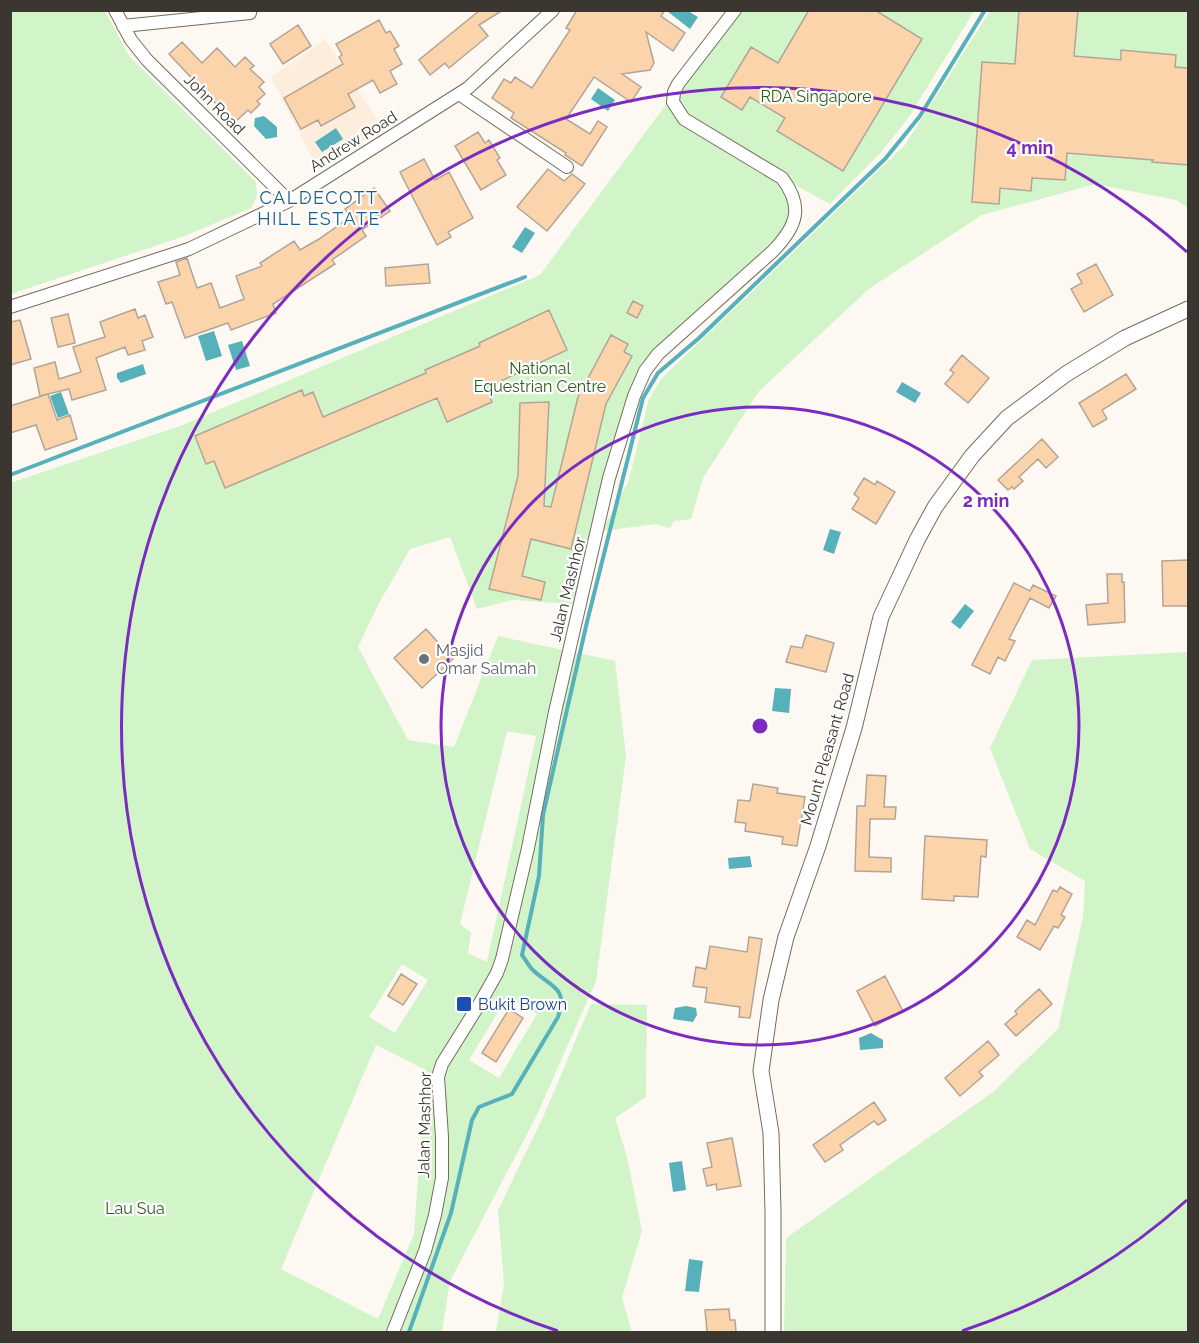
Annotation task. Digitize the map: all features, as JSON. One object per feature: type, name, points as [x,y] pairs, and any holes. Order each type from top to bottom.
[{"type":"street","name":"John Road","points":[[115,10],[123,26],[147,60],[289,201]]},
{"type":"street","name":"Andrew Road","points":[[10,306],[189,249],[289,201],[468,88],[553,10]]},
{"type":"street","name":"Jalan Mashhor","points":[[393,1332],[425,1251],[438,1196],[442,1168],[438,1077],[447,1054],[480,1003],[502,959],[528,848],[555,712],[609,478],[634,396],[645,371],[658,354],[773,251],[783,240],[795,217],[796,204],[793,192],[782,178],[684,119],[674,102],[674,92],[678,84],[735,10]]},
{"type":"street","points":[[123,26],[250,13]]},
{"type":"street","points":[[459,94],[567,166]]},
{"type":"street","name":"Mount Pleasant Road","points":[[773,1332],[771,1133],[761,1071],[771,1000],[786,937],[818,846],[854,728],[881,617],[935,507],[972,456],[1007,418],[1066,374],[1125,338],[1188,309]]},
{"type":"shaded area","points":[[325,39],[383,128],[317,168],[271,77]]},
{"type":"green space","points":[[10,11],[105,11],[129,56],[256,182],[257,196],[251,208],[182,237],[11,294]]},
{"type":"green space","points":[[735,11],[974,11],[909,117],[883,150],[830,204],[784,179],[792,193],[788,230],[645,374],[595,541],[572,604],[513,600],[477,609],[450,537],[410,549],[378,605],[358,647],[408,740],[454,747],[498,636],[615,661],[626,756],[596,981],[536,1117],[450,1281],[442,1332],[11,1332],[10,483],[180,426],[540,275]],"holes":[[[507,731],[536,736],[487,962],[468,953],[471,933],[460,924]],[[402,964],[428,980],[395,1033],[369,1017]],[[507,997],[537,1014],[499,1078],[469,1060]],[[376,1045],[426,1070],[414,1234],[378,1319],[281,1269]]]},
{"type":"green space","points":[[990,11],[1188,11],[1188,208],[1176,200],[1095,184],[982,215],[870,288],[759,391],[703,478],[691,519],[674,521],[670,528],[656,524],[602,531],[629,480],[649,399],[662,378],[905,145]]},
{"type":"green space","points":[[1188,652],[1188,1332],[784,1332],[786,1238],[993,1092],[1058,1029],[1083,917],[1085,881],[1030,849],[990,748],[1032,660]]},
{"type":"green space","points":[[591,1004],[647,1005],[646,1097],[615,1118],[627,1157],[642,1231],[622,1298],[632,1332],[496,1332],[504,1284],[498,1210],[544,1115]]},
{"type":"water","points":[[667,11],[688,11],[698,17],[690,29]]},
{"type":"water","points":[[598,88],[615,100],[608,111],[591,99]]},
{"type":"water","points":[[264,116],[277,127],[277,137],[266,139],[254,126],[255,118]]},
{"type":"water","points":[[336,128],[343,139],[322,152],[315,142]]},
{"type":"water","points":[[525,227],[535,233],[522,253],[512,247]]},
{"type":"water","points":[[214,331],[222,356],[206,361],[198,336]]},
{"type":"water","points":[[242,341],[250,366],[236,370],[228,345]]},
{"type":"water","points":[[143,364],[146,374],[121,383],[117,378],[117,373]]},
{"type":"water","points":[[902,382],[921,393],[915,403],[896,392]]},
{"type":"water","points":[[61,392],[69,414],[58,418],[50,396]]},
{"type":"water","points":[[830,529],[841,532],[834,554],[823,550]]},
{"type":"water","points":[[965,604],[974,611],[960,629],[951,622]]},
{"type":"water","points":[[775,688],[791,689],[789,713],[772,711]]},
{"type":"water","points":[[750,856],[752,867],[729,869],[728,858]]},
{"type":"water","points":[[686,1006],[696,1008],[697,1015],[693,1022],[673,1019],[675,1008]]},
{"type":"water","points":[[871,1033],[883,1040],[883,1048],[860,1050],[859,1038]]},
{"type":"water","points":[[682,1161],[686,1190],[673,1192],[669,1163]]},
{"type":"water","points":[[689,1259],[703,1261],[699,1292],[685,1291]]},
{"type":"building","points":[[480,10],[503,10],[479,25],[488,36],[449,68],[445,63],[430,75],[419,60]]},
{"type":"building","points":[[577,10],[665,10],[661,16],[685,33],[673,51],[646,32],[654,63],[650,70],[622,74],[641,87],[631,102],[594,77],[566,119],[590,134],[598,121],[607,127],[582,166],[565,155],[566,153],[511,118],[514,113],[492,98],[504,79],[511,83],[515,77],[532,88],[570,30],[566,28]]},
{"type":"building","points":[[809,10],[875,10],[922,39],[843,171],[777,131],[785,118],[750,97],[742,110],[721,97],[751,47],[778,63]]},
{"type":"building","points":[[1019,10],[1078,10],[1074,56],[1121,60],[1121,50],[1176,55],[1175,67],[1188,68],[1188,165],[1067,153],[1065,180],[1032,178],[1031,191],[1000,188],[999,204],[972,202],[982,62],[1015,64]]},
{"type":"building","points":[[379,20],[386,33],[390,31],[399,46],[394,49],[402,64],[390,71],[397,84],[380,93],[373,80],[348,94],[355,107],[321,126],[318,120],[301,129],[284,98],[343,64],[339,57],[342,55],[336,44]]},
{"type":"building","points":[[298,25],[311,46],[283,64],[270,44]]},
{"type":"building","points":[[182,42],[202,63],[217,48],[235,67],[245,57],[254,66],[250,69],[264,82],[259,87],[265,94],[257,101],[260,104],[251,113],[248,110],[234,123],[169,54]]},
{"type":"building","points":[[478,132],[485,143],[489,140],[500,158],[497,160],[506,175],[481,190],[455,146]]},
{"type":"building","points":[[424,159],[435,180],[449,172],[473,218],[448,232],[451,237],[437,245],[400,172]]},
{"type":"building","points":[[548,169],[564,181],[572,174],[585,184],[547,231],[517,207]]},
{"type":"building","points":[[374,188],[390,211],[362,230],[366,236],[332,260],[335,264],[273,304],[276,313],[231,330],[228,323],[185,338],[172,302],[166,304],[158,282],[180,275],[176,262],[187,258],[197,288],[211,283],[220,308],[244,299],[236,276],[262,266],[260,263],[294,241],[300,250],[319,239],[350,217],[345,209]]},
{"type":"building","points":[[428,264],[430,283],[386,286],[385,268]]},
{"type":"building","points":[[1096,264],[1113,295],[1084,312],[1071,289],[1082,283],[1077,274]]},
{"type":"building","points":[[633,301],[643,306],[637,318],[627,313]]},
{"type":"building","points":[[135,309],[138,318],[145,315],[153,337],[142,341],[145,350],[128,355],[125,347],[96,358],[106,390],[72,400],[69,389],[40,396],[34,368],[55,362],[59,379],[81,372],[73,347],[105,337],[100,322]]},
{"type":"building","points":[[549,310],[567,350],[486,388],[492,402],[447,422],[437,398],[225,488],[214,461],[206,464],[195,436],[302,390],[304,396],[313,392],[323,417],[426,373],[425,370],[480,346],[479,343]]},
{"type":"building","points":[[68,314],[75,343],[58,347],[51,318]]},
{"type":"building","points":[[20,320],[31,359],[10,365],[10,322]]},
{"type":"building","points":[[611,335],[628,344],[624,352],[632,356],[606,404],[571,549],[531,539],[522,576],[545,582],[541,600],[489,589],[518,476],[520,403],[549,402],[544,506],[551,507],[578,397]]},
{"type":"building","points":[[962,355],[989,378],[968,403],[945,384],[954,373],[950,370]]},
{"type":"building","points":[[1126,374],[1136,389],[1102,410],[1107,419],[1093,427],[1079,403]]},
{"type":"building","points":[[48,394],[57,420],[70,415],[77,439],[45,450],[36,425],[10,433],[10,406]]},
{"type":"building","points":[[1042,439],[1058,457],[1046,468],[1038,459],[1019,477],[1023,481],[1014,489],[1012,487],[1008,490],[998,480]]},
{"type":"building","points":[[864,478],[875,485],[877,481],[895,492],[876,524],[852,509],[859,498],[854,494]]},
{"type":"building","points":[[1188,560],[1188,606],[1163,606],[1162,561]]},
{"type":"building","points":[[1107,574],[1122,574],[1125,622],[1088,625],[1086,605],[1108,603]]},
{"type":"building","points":[[1014,583],[1030,591],[1033,585],[1056,596],[1049,608],[1030,598],[1009,639],[1015,641],[1005,661],[998,657],[990,674],[972,665]]},
{"type":"building","name":"Masjid Omar Salmah","points":[[426,629],[453,659],[422,688],[394,658]]},
{"type":"building","points":[[806,635],[834,643],[826,672],[786,662],[791,646],[802,648]]},
{"type":"building","points":[[867,775],[886,776],[884,807],[896,807],[895,819],[870,819],[869,857],[891,858],[891,872],[855,871],[857,806],[865,806]]},
{"type":"building","points":[[753,784],[778,788],[777,793],[805,797],[797,846],[782,844],[783,837],[745,831],[746,823],[735,822],[738,800],[750,801]]},
{"type":"building","points":[[925,836],[987,840],[986,857],[981,856],[978,897],[954,896],[954,901],[922,899]]},
{"type":"building","points":[[1060,887],[1072,894],[1061,915],[1065,917],[1058,928],[1054,926],[1040,950],[1017,937],[1027,920],[1035,925],[1053,890],[1057,892]]},
{"type":"building","points":[[749,937],[762,939],[750,1018],[739,1017],[740,1007],[705,1002],[707,988],[693,986],[696,967],[706,969],[710,946],[747,952]]},
{"type":"building","points":[[401,974],[417,984],[403,1005],[388,996]]},
{"type":"building","points":[[885,976],[903,1011],[875,1026],[857,991]]},
{"type":"building","points":[[1039,989],[1052,1004],[1016,1036],[1005,1024],[1017,1014],[1015,1011]]},
{"type":"building","points":[[509,1009],[523,1018],[496,1062],[482,1053]]},
{"type":"building","points":[[988,1041],[999,1055],[979,1072],[983,1076],[960,1096],[945,1078]]},
{"type":"building","points":[[874,1102],[886,1120],[878,1125],[874,1121],[840,1145],[843,1150],[825,1162],[813,1145]]},
{"type":"building","points":[[732,1138],[741,1186],[717,1190],[716,1184],[707,1186],[703,1169],[712,1167],[707,1143]]},
{"type":"building","points":[[729,1309],[730,1320],[735,1320],[736,1332],[707,1332],[705,1310]]},
{"type":"waterway","points":[[409,1332],[451,1213],[472,1120],[479,1107],[512,1094],[558,1017],[561,1007],[560,994],[532,969],[522,955],[539,876],[543,815],[587,622],[643,398],[658,373],[699,338],[885,159],[920,116],[985,10]]},
{"type":"waterway","points":[[10,475],[525,277]]},
{"type":"place","name":"Masjid Omar Salmah","points":[[424,659]]},
{"type":"place","name":"Bukit Brown","points":[[464,1004]]},
{"type":"district","name":"CALDECOTT HILL ESTATE","points":[[319,208]]},
{"type":"park label","name":"RDA Singapore","points":[[816,96]]},
{"type":"park label","name":"National Equestrian Centre","points":[[540,377]]},
{"type":"park label","name":"Lau Sua","points":[[135,1208]]}]
